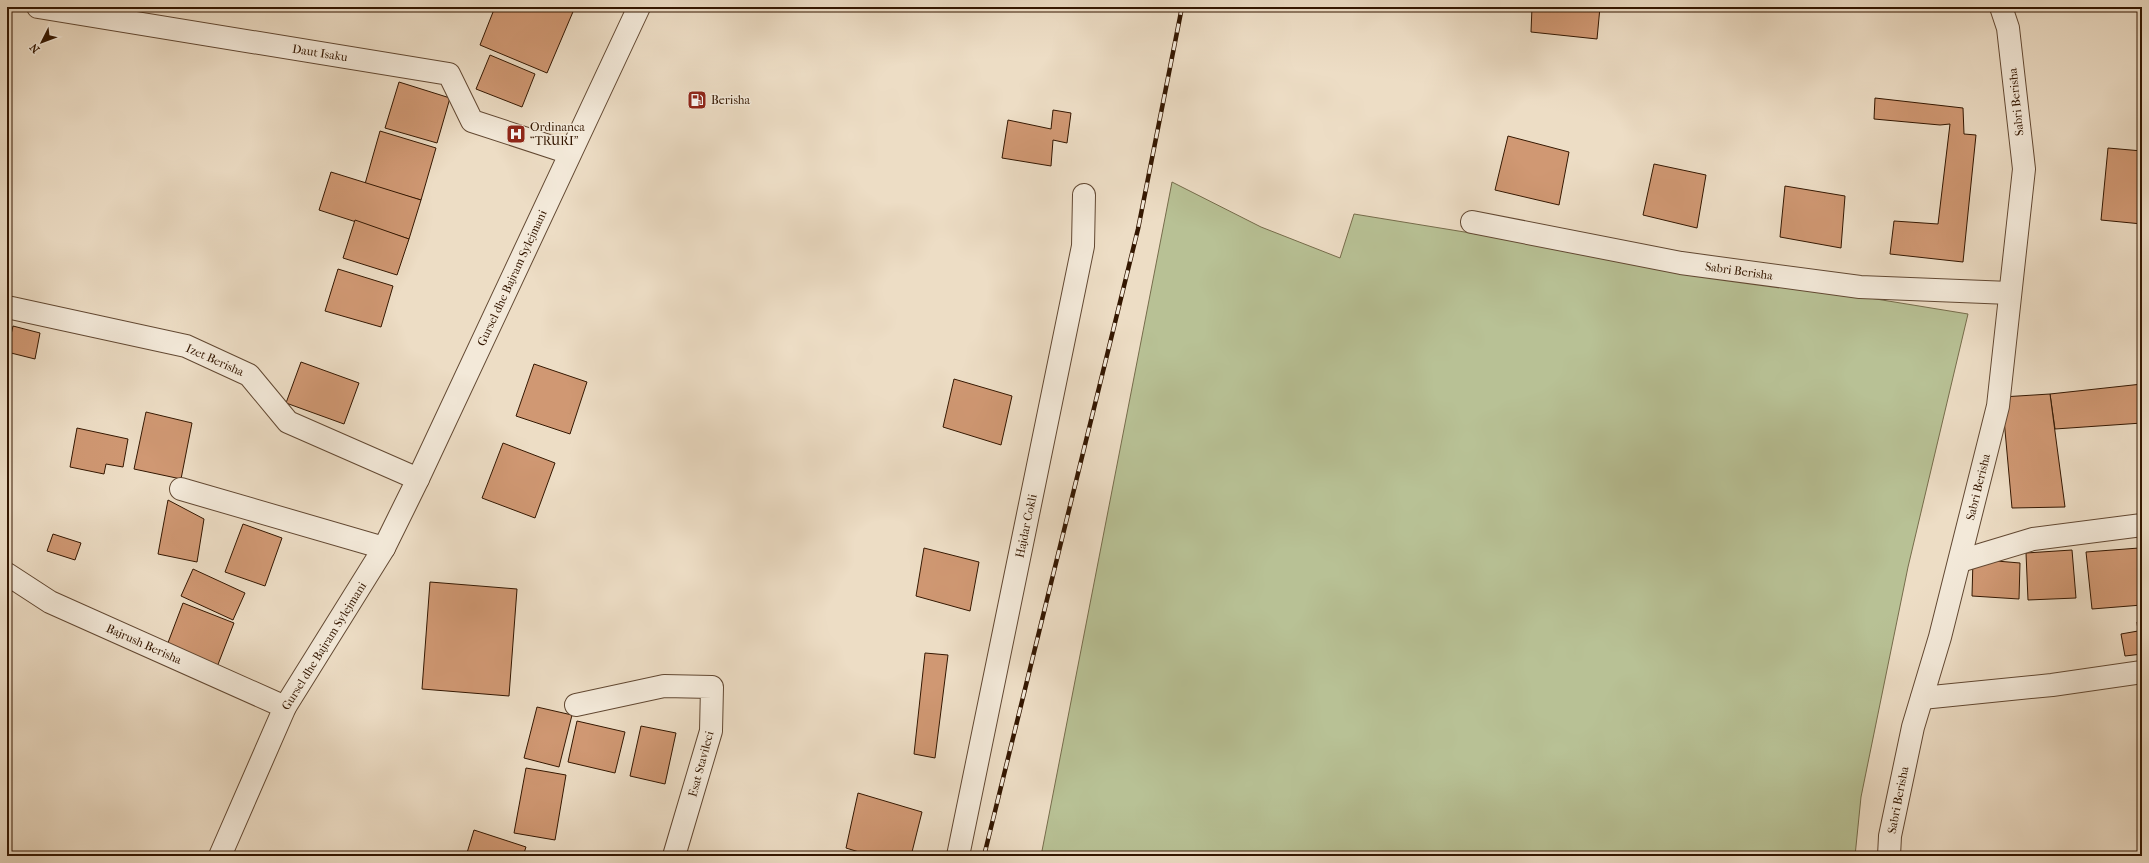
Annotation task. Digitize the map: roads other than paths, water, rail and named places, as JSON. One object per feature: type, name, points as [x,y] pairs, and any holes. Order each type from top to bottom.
[{"type":"street","name":"Daut Isaku","points":[[38,7],[449,74],[472,121],[570,153]]},
{"type":"street","name":"Gursel dhe Bajram Sylejmani","points":[[220,856],[285,707],[384,548],[418,479],[639,7]]},
{"type":"street","name":"Sabri Berisha","points":[[1889,856],[1890,836],[1913,728],[1960,561],[1998,406],[2024,169],[2008,28],[2001,7]]},
{"type":"street","name":"Hajdar Cokli","points":[[958,856],[1083,246],[1084,195]]},
{"type":"street","name":"Sabri Berisha","points":[[1472,222],[1681,263],[1852,286],[2010,293]]},
{"type":"street","name":"Izet Berisha","points":[[7,307],[186,346],[248,375],[288,422],[418,479]]},
{"type":"street","points":[[181,489],[384,548]]},
{"type":"street","points":[[1960,561],[2033,539],[2142,525]]},
{"type":"street","name":"Bajrush Berisha","points":[[7,574],[50,602],[285,707]]},
{"type":"street","points":[[1922,698],[2052,685],[2142,672]]},
{"type":"street","name":"Esat Stavileci","points":[[576,705],[664,686],[712,687],[711,731],[674,856]]},
{"type":"railway","points":[[984,856],[1138,229],[1182,7]]},
{"type":"place","name":"Berisha","points":[[697,100]]},
{"type":"place","name":"Ordinanca “TRURI”","points":[[516,134]]}]
